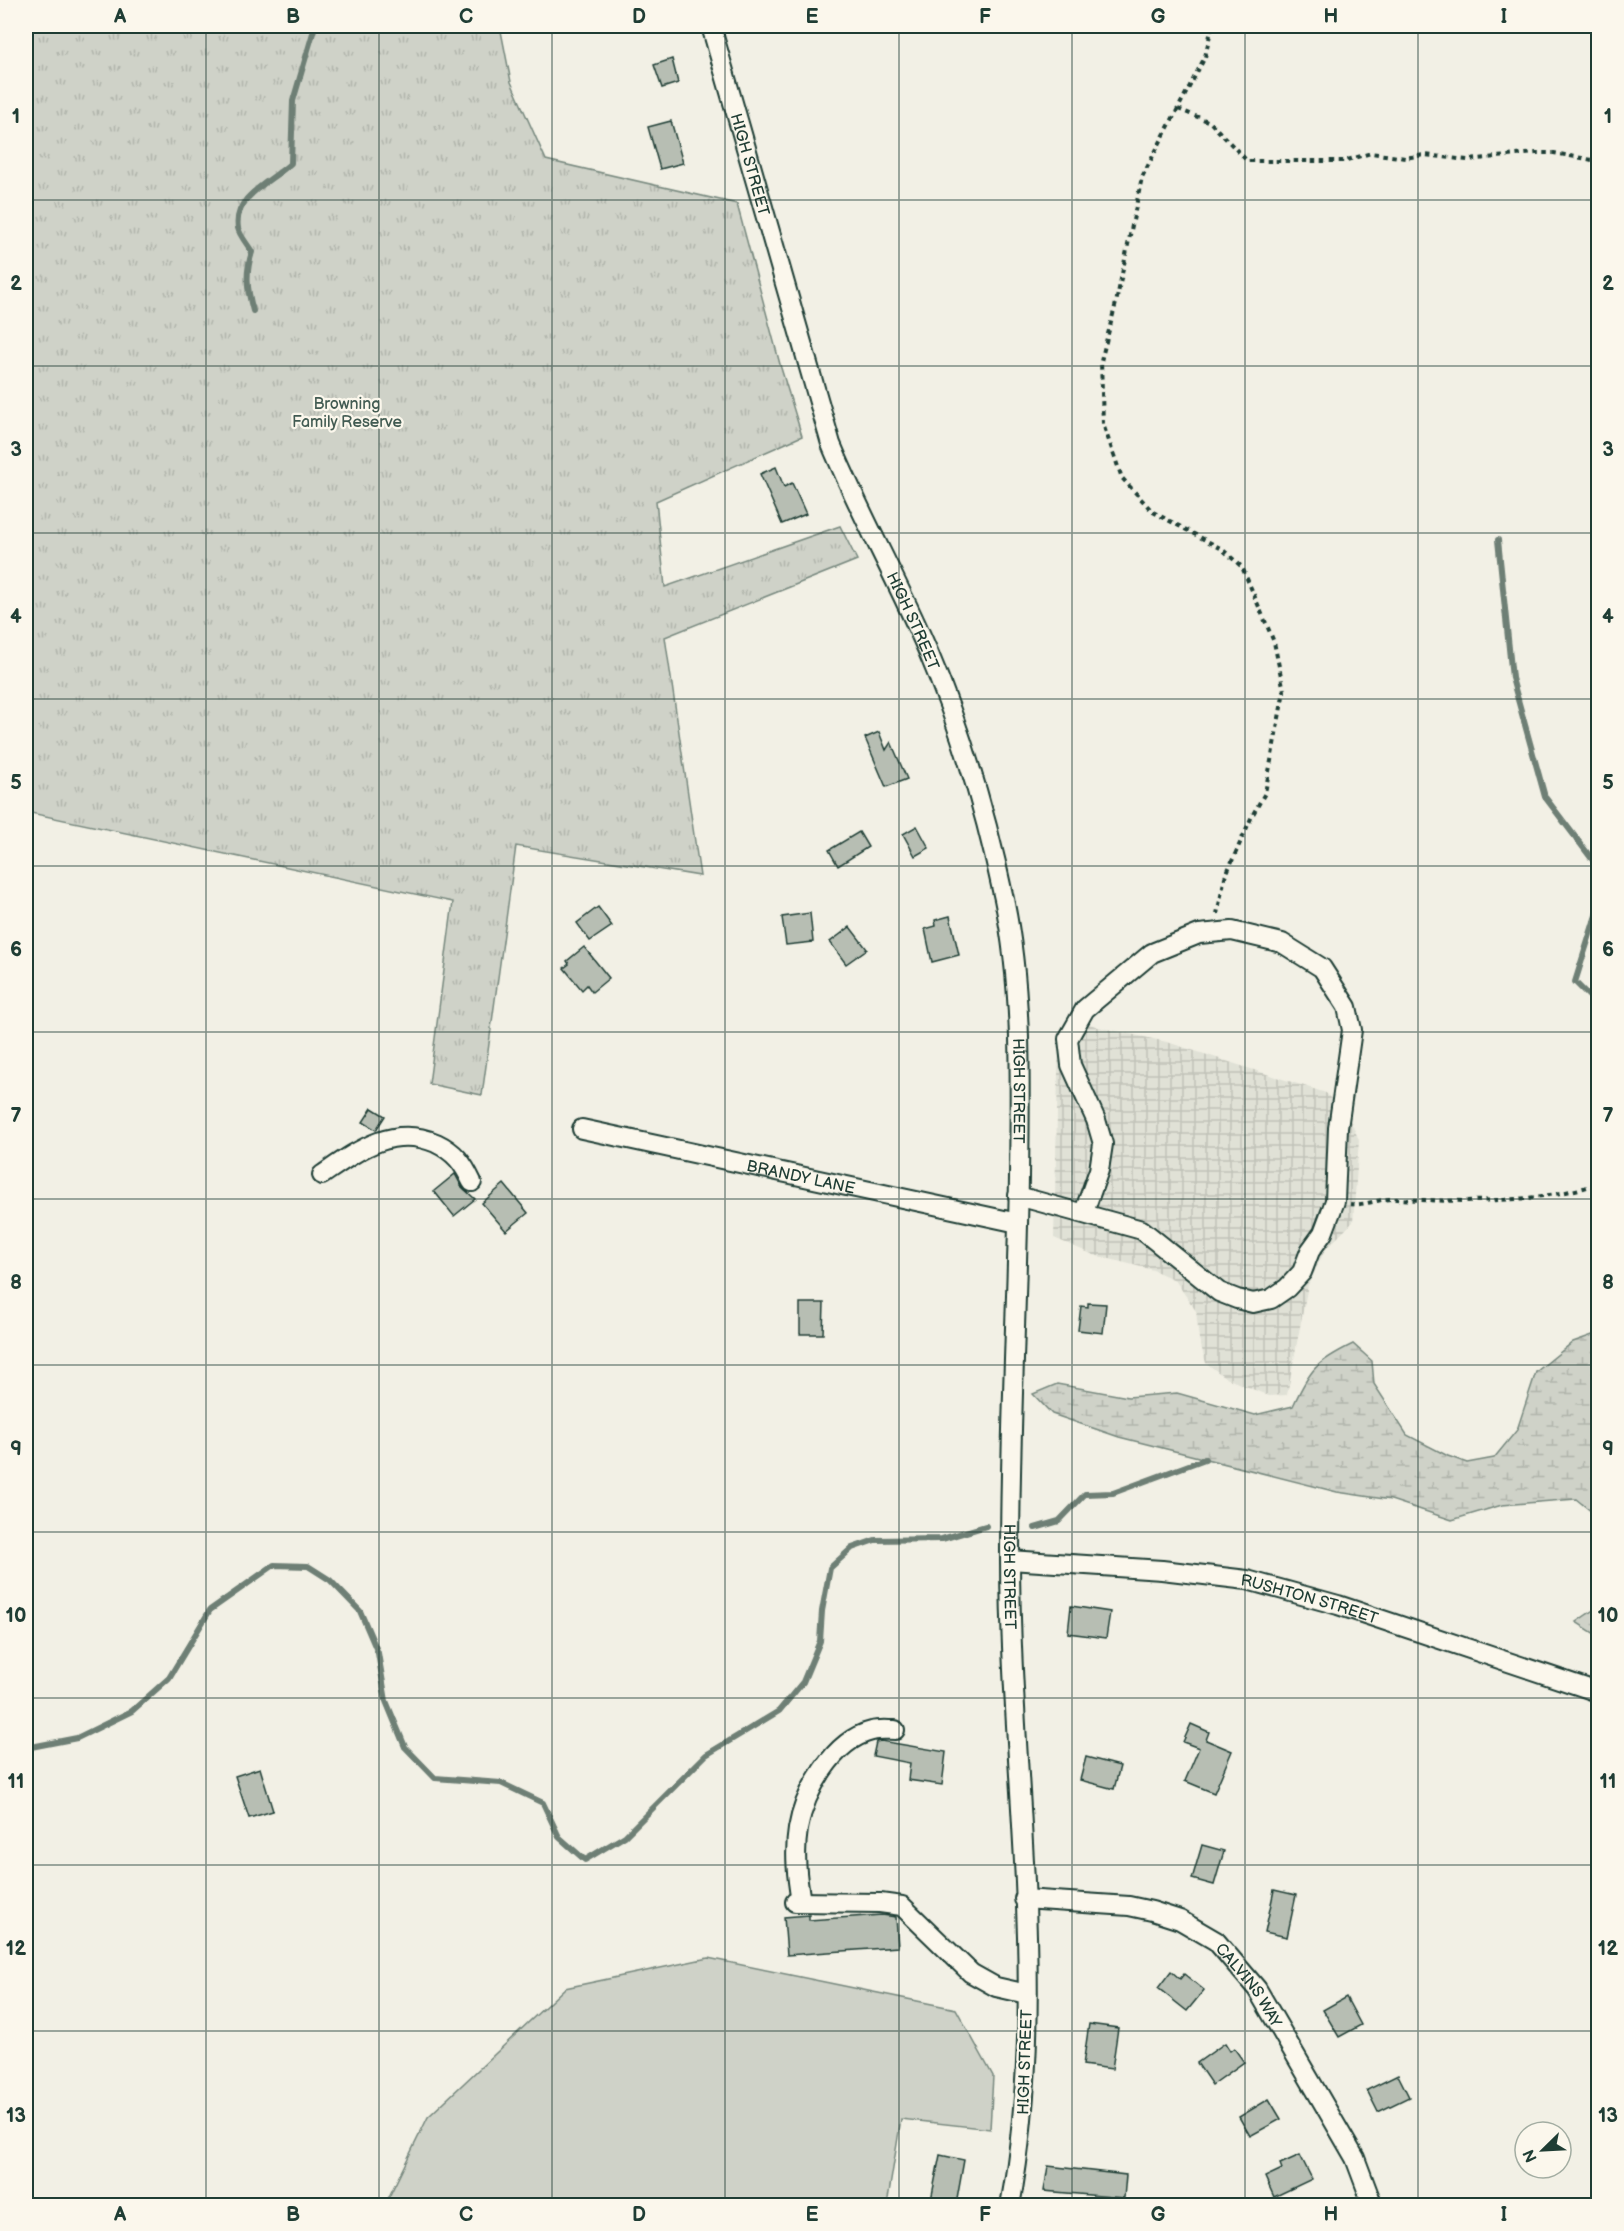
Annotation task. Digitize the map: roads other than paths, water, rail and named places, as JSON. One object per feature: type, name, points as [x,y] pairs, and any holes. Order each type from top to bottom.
[{"type":"street","name":"HIGH STREET","points":[[711,26],[831,444],[852,496],[926,647],[974,778],[1005,902],[1017,989],[1021,1077],[1010,1560],[1027,1994],[1021,2125],[1010,2205]]},
{"type":"street","points":[[1018,1196],[1084,1212],[1142,1230],[1219,1292],[1252,1303],[1271,1299],[1287,1288],[1302,1272],[1335,1202],[1338,1128],[1352,1030],[1347,1007],[1322,968],[1282,943],[1232,931],[1199,934],[1152,953],[1085,1009],[1068,1039],[1071,1065],[1096,1120],[1103,1144],[1099,1170],[1084,1212]]},
{"type":"street","name":"BRANDY LANE","points":[[582,1129],[1018,1223]]},
{"type":"street","points":[[322,1175],[364,1149],[397,1136],[410,1135],[445,1147],[457,1156],[471,1182]]},
{"type":"street","name":"RUSHTON STREET","points":[[1010,1560],[1162,1570],[1247,1581],[1338,1605],[1599,1692]]},
{"type":"street","points":[[895,1730],[873,1731],[853,1739],[830,1761],[818,1778],[797,1832],[798,1902],[880,1903],[902,1906],[971,1973],[996,1987],[1027,1994]]},
{"type":"street","name":"CALVINS WAY","points":[[1024,1899],[1129,1906],[1152,1911],[1180,1920],[1216,1941],[1257,1989],[1355,2158],[1373,2205]]},
{"type":"waterway","points":[[253,311],[248,282],[248,267],[252,252],[239,231],[238,217],[247,198],[291,163],[293,101],[315,26]]},
{"type":"waterway","points":[[1498,540],[1512,678],[1545,797],[1598,867]]},
{"type":"waterway","points":[[1598,909],[1575,982],[1598,1005]]},
{"type":"waterway","points":[[1035,1528],[1059,1521],[1085,1494],[1113,1493],[1205,1459]]},
{"type":"waterway","points":[[26,1748],[77,1738],[132,1711],[169,1678],[210,1610],[274,1565],[308,1566],[330,1580],[360,1611],[378,1653],[386,1701],[405,1747],[435,1778],[501,1783],[543,1803],[559,1837],[585,1860],[625,1836],[706,1755],[779,1711],[803,1682],[820,1641],[822,1611],[830,1568],[852,1548],[875,1540],[942,1539],[986,1526]]},
{"type":"park label","name":"Browning Family Reserve","points":[[347,412]]}]
